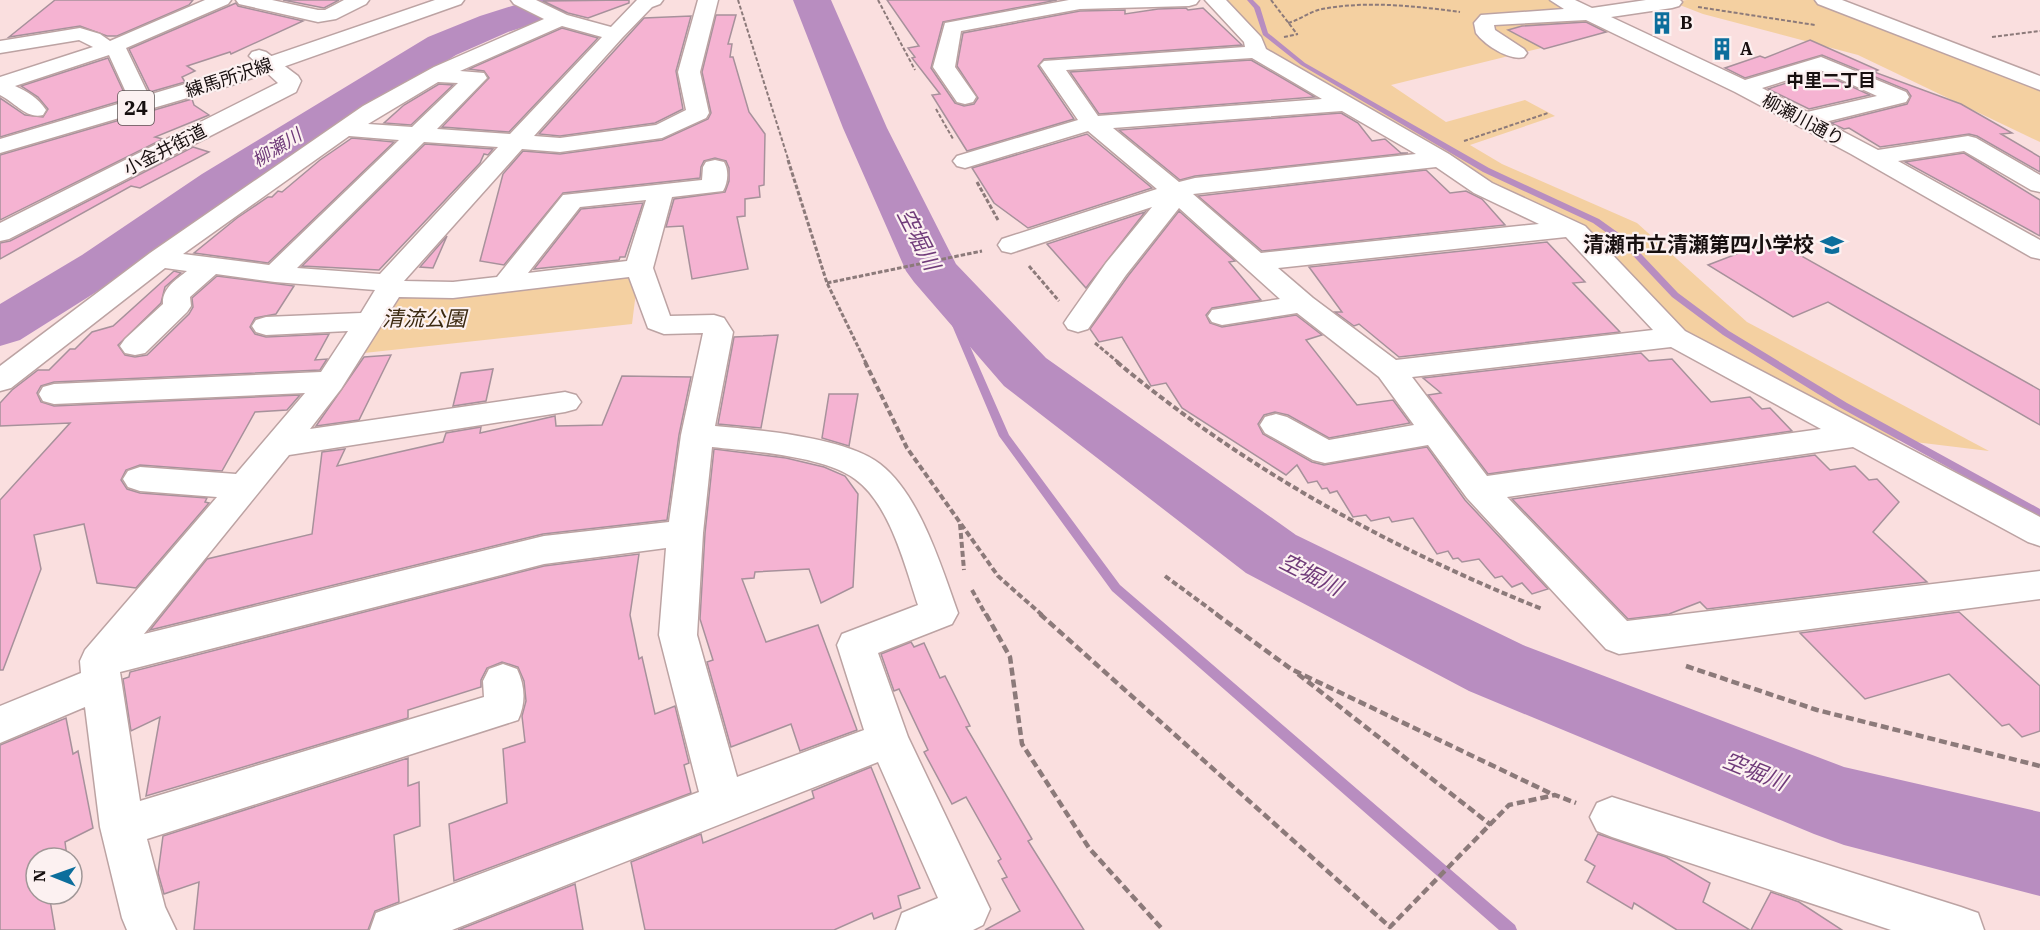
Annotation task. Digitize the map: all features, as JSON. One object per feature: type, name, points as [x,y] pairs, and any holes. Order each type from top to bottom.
[{"type":"street","points":[[0,86],[112,48],[221,0]]},
{"type":"street","points":[[259,1],[318,16],[329,15],[359,0]]},
{"type":"street","name":"練馬所沢線","points":[[0,146],[122,112],[265,61],[421,0]]},
{"type":"street","name":"練馬所沢線","points":[[0,133],[265,61],[454,0]]},
{"type":"street","points":[[521,0],[556,17],[615,33]]},
{"type":"street","points":[[153,930],[145,918],[122,827],[100,671],[330,382],[389,286],[615,33],[645,3],[653,0]]},
{"type":"street","points":[[345,129],[560,145],[662,131],[698,113],[689,72],[708,0]]},
{"type":"street","points":[[928,94],[962,93],[944,67],[952,27],[1082,2],[1144,4],[1189,0]]},
{"type":"street","points":[[1215,0],[1254,41],[1256,52]]},
{"type":"street","name":"柳瀬川通り","points":[[1560,0],[1743,87],[2040,252]]},
{"type":"street","points":[[1825,0],[2040,84]]},
{"type":"street","points":[[1516,53],[1486,33],[1484,23],[1488,19],[1590,14],[1672,2]]},
{"type":"street","points":[[0,381],[159,259],[345,129],[404,92],[556,17]]},
{"type":"street","points":[[0,47],[80,34],[93,38],[112,48],[137,94]]},
{"type":"street","points":[[2040,533],[1675,337],[1576,232],[1483,188],[1448,152],[1346,104],[1256,52],[1051,65],[1092,123],[1177,193],[1304,304],[1390,370],[1479,489],[1619,638],[2040,585]]},
{"type":"street","name":"小金井街道","points":[[0,233],[278,94],[288,87],[290,81],[265,61]]},
{"type":"street","points":[[1743,87],[1821,63],[1898,98],[1804,120]]},
{"type":"street","points":[[275,274],[476,78],[435,76]]},
{"type":"street","points":[[0,86],[23,98],[35,110]]},
{"type":"street","points":[[965,161],[1092,123],[1346,104]]},
{"type":"street","points":[[1872,158],[1968,143],[2040,185]]},
{"type":"street","points":[[999,248],[1177,193],[1195,185],[1448,152]]},
{"type":"street","points":[[505,284],[572,200],[714,186],[715,167]]},
{"type":"street","points":[[661,191],[639,268],[658,322],[664,325],[714,324],[718,332],[697,435],[685,533],[678,635],[723,802]]},
{"type":"street","points":[[1077,323],[1116,269],[1177,193]]},
{"type":"street","points":[[1256,262],[1569,229]]},
{"type":"street","points":[[159,259],[275,274],[453,290],[639,268]]},
{"type":"street","points":[[135,346],[177,306],[176,295],[208,266]]},
{"type":"street","points":[[1222,316],[1304,304]]},
{"type":"street","points":[[266,326],[369,321]]},
{"type":"street","points":[[1390,370],[1675,337]]},
{"type":"street","points":[[54,394],[330,382]]},
{"type":"street","points":[[281,445],[565,402]]},
{"type":"street","points":[[1276,425],[1325,452],[1437,432]]},
{"type":"street","points":[[697,435],[813,451],[851,462],[867,471],[885,492],[914,539],[939,613],[856,645],[888,739],[967,909],[919,930]]},
{"type":"street","points":[[1479,489],[1857,435]]},
{"type":"street","points":[[140,478],[246,487]]},
{"type":"street","points":[[0,725],[100,671],[544,550],[685,533]]},
{"type":"street","points":[[122,827],[504,708],[503,681]]},
{"type":"street","points":[[393,930],[888,739]]},
{"type":"street","points":[[1612,817],[1961,930]]},
{"type":"path","points":[[738,0],[827,283],[907,448],[998,576],[1389,929],[1509,805],[1555,795]]},
{"type":"path","points":[[878,0],[965,161],[999,248],[1077,323],[1085,334],[1145,387],[1232,450],[1305,496],[1377,536],[1486,588],[1552,613]]},
{"type":"path","points":[[1271,0],[1298,34]]},
{"type":"path","points":[[1672,2],[1815,25]]},
{"type":"path","points":[[1288,22],[1302,19],[1319,10],[1367,4],[1463,12],[1488,19]]},
{"type":"path","points":[[1448,152],[1548,113]]},
{"type":"path","points":[[827,283],[999,248]]},
{"type":"path","points":[[960,523],[965,578]]},
{"type":"path","points":[[1165,576],[1291,669],[1491,825]]},
{"type":"path","points":[[970,587],[1010,657],[1022,744],[1089,848],[1163,930]]},
{"type":"path","points":[[1680,663],[1731,684],[1880,728],[2040,766]]},
{"type":"path","points":[[1291,669],[1555,795],[1612,817]]},
{"type":"green space","points":[[1215,0],[1560,0],[1623,28],[1391,85],[1446,122],[1525,100],[1555,116],[1470,145],[1502,164],[1637,223],[1747,322],[1989,451],[1857,435],[1675,337],[1569,229],[1256,52]]},
{"type":"green space","points":[[1819,0],[2040,88],[2040,142],[1858,55],[1703,14],[1672,2]]},
{"type":"green space","name":"清流公園","points":[[639,268],[632,324],[364,353],[403,293]]},
{"type":"building","points":[[55,0],[193,0],[189,5],[117,36],[107,36],[80,26],[9,37]]},
{"type":"building","points":[[283,0],[339,0],[324,8]]},
{"type":"building","points":[[629,0],[629,3],[588,18],[568,13],[543,1]]},
{"type":"building","points":[[887,0],[1057,0],[943,22],[931,68],[955,103],[964,106],[974,104],[978,98],[957,66],[963,33],[1080,11],[1125,10],[1125,14],[1158,9],[1203,8],[1242,45],[1044,59],[1038,66],[1074,119],[967,151],[932,95],[940,94],[912,58],[915,57],[908,48],[919,46]]},
{"type":"building","points":[[236,3],[238,6],[303,21],[231,54],[230,52],[187,66],[195,71],[182,77],[185,82],[150,92],[129,49]]},
{"type":"building","points":[[716,15],[736,15],[728,44],[732,44],[730,57],[733,57],[749,112],[765,134],[764,185],[759,186],[760,197],[745,199],[745,216],[737,217],[748,269],[692,279],[683,226],[666,227],[674,199],[725,192],[729,181],[729,168],[726,161],[715,158],[704,161],[700,178],[563,193],[504,265],[480,261],[503,174],[523,151],[560,154],[662,140],[708,119],[711,113],[702,72]]},
{"type":"building","points":[[691,16],[676,71],[683,109],[655,123],[560,136],[539,134],[644,18]]},
{"type":"building","points":[[1586,22],[1606,32],[1544,49],[1508,30],[1522,26]]},
{"type":"building","points":[[562,28],[598,38],[509,132],[442,127],[489,78],[484,71],[469,69]]},
{"type":"building","points":[[1810,40],[1878,70],[1874,72],[1961,104],[2012,133],[2001,134],[2040,157],[2040,172],[1977,136],[1969,134],[1880,147],[1849,128],[1844,129],[1831,123],[1907,104],[1911,96],[1907,90],[1822,55],[1745,78],[1725,68],[1760,56],[1765,58]]},
{"type":"building","points":[[108,58],[127,99],[0,137],[0,98],[25,115],[43,117],[48,109],[38,97],[21,86]]},
{"type":"building","points":[[1251,60],[1315,97],[1099,114],[1070,72]]},
{"type":"building","points":[[1820,72],[1870,95],[1809,109],[1768,89]]},
{"type":"building","points":[[439,84],[453,85],[411,125],[384,123],[404,105]]},
{"type":"building","points":[[192,99],[194,105],[209,115],[155,137],[163,139],[0,220],[0,155]]},
{"type":"building","points":[[1341,113],[1358,123],[1372,141],[1385,139],[1401,153],[1408,153],[1195,176],[1180,180],[1119,130]]},
{"type":"building","points":[[1087,134],[1152,188],[1028,228],[994,203],[972,168]]},
{"type":"building","points":[[352,138],[394,142],[268,263],[194,253],[237,218],[278,191],[282,192],[320,160]]},
{"type":"building","points":[[425,144],[493,149],[488,155],[484,154],[480,163],[379,270],[302,266]]},
{"type":"building","points":[[193,147],[209,152],[140,188],[131,186],[0,259],[0,243],[10,241]]},
{"type":"building","points":[[1964,153],[2040,200],[2040,236],[1905,162]]},
{"type":"building","points":[[1426,170],[1450,193],[1466,191],[1482,199],[1505,225],[1262,251],[1198,196]]},
{"type":"building","points":[[643,203],[625,257],[620,257],[619,260],[534,269],[581,209]]},
{"type":"building","points":[[1179,211],[1235,261],[1229,262],[1261,300],[1212,308],[1206,315],[1210,323],[1222,327],[1296,315],[1322,335],[1306,340],[1357,405],[1393,400],[1410,423],[1329,438],[1288,415],[1275,412],[1264,415],[1258,424],[1263,434],[1312,462],[1324,465],[1427,447],[1465,500],[1548,589],[1532,594],[1522,583],[1512,587],[1502,576],[1495,578],[1479,559],[1462,562],[1458,558],[1453,559],[1448,551],[1437,554],[1413,518],[1392,522],[1389,517],[1371,521],[1366,515],[1353,517],[1337,491],[1330,493],[1327,488],[1322,489],[1317,481],[1308,483],[1297,465],[1286,475],[1182,408],[1166,383],[1151,386],[1122,337],[1099,342],[1090,329]]},
{"type":"building","points":[[1145,212],[1086,288],[1047,244]]},
{"type":"building","points":[[447,236],[433,268],[420,267]]},
{"type":"building","points":[[1773,240],[2040,390],[2040,425],[1828,302],[1793,317],[1708,265]]},
{"type":"building","points":[[1547,242],[1585,282],[1573,283],[1620,332],[1399,357],[1359,324],[1354,326],[1335,312],[1342,312],[1309,267]]},
{"type":"building","points":[[174,271],[181,273],[165,287],[161,303],[118,345],[125,355],[135,357],[147,355],[189,314],[193,307],[192,298],[217,276],[294,286],[276,314],[255,318],[250,327],[255,334],[266,337],[329,334],[315,360],[327,359],[320,370],[54,382],[41,386],[37,393],[41,402],[54,406],[300,395],[287,410],[255,412],[222,471],[140,465],[126,470],[121,480],[127,489],[140,493],[207,498],[205,502],[209,503],[136,588],[97,583],[84,524],[34,535],[41,569],[3,670],[0,670],[0,500],[70,423],[0,426],[0,403],[12,390],[38,370],[49,370],[70,349],[75,349],[92,332],[113,326]]},
{"type":"building","points":[[778,335],[761,428],[718,424],[734,337]]},
{"type":"building","points":[[1641,353],[1649,361],[1672,359],[1711,402],[1750,397],[1762,409],[1770,408],[1792,431],[1488,474],[1428,395],[1441,393],[1423,378]]},
{"type":"building","points":[[391,355],[359,420],[316,426],[364,357]]},
{"type":"building","points":[[493,369],[486,401],[453,406],[461,373]]},
{"type":"building","points":[[622,376],[691,377],[679,435],[667,520],[543,534],[150,630],[207,559],[312,534],[322,452],[345,449],[337,466],[443,442],[446,433],[481,427],[480,433],[555,416],[556,426],[602,425]]},
{"type":"building","points":[[829,394],[858,394],[849,446],[822,438]]},
{"type":"building","points":[[714,449],[786,458],[824,467],[845,476],[858,494],[853,587],[821,603],[809,569],[755,572],[754,578],[742,579],[766,642],[818,625],[857,730],[800,751],[791,724],[731,747],[707,662],[713,660],[700,619],[705,533]]},
{"type":"building","points":[[1815,455],[1830,470],[1855,466],[1869,480],[1877,479],[1899,502],[1873,532],[1927,582],[1707,609],[1700,602],[1669,614],[1628,619],[1512,499]]},
{"type":"building","points":[[639,554],[630,615],[639,659],[642,657],[655,714],[675,706],[689,763],[684,765],[691,793],[454,881],[449,824],[507,803],[503,749],[525,742],[522,716],[526,701],[524,681],[518,667],[502,662],[487,668],[481,680],[481,687],[408,710],[408,718],[146,796],[160,717],[131,731],[123,679],[129,677],[130,672],[544,566]]},
{"type":"building","points":[[1959,612],[2040,686],[2040,731],[2022,737],[2009,724],[2002,726],[1949,674],[1865,699],[1800,633]]},
{"type":"building","points":[[911,642],[914,647],[924,643],[940,678],[945,676],[970,726],[966,727],[1032,839],[1028,841],[1084,930],[985,930],[1020,911],[1002,879],[1007,877],[998,861],[1001,859],[966,797],[952,804],[924,752],[928,750],[899,689],[894,691],[881,654]]},
{"type":"building","points":[[66,718],[73,754],[78,751],[93,828],[65,842],[66,846],[24,846],[24,906],[51,906],[55,930],[0,930],[0,745]]},
{"type":"building","points":[[408,758],[408,786],[419,782],[420,826],[394,835],[399,902],[375,911],[368,930],[194,930],[199,882],[164,894],[158,873],[163,836]]},
{"type":"building","points":[[871,767],[920,888],[898,896],[901,908],[874,919],[872,913],[834,930],[645,930],[631,862],[701,834],[703,843],[814,798],[812,791]]},
{"type":"building","points":[[1598,834],[1666,857],[1710,883],[1703,902],[1750,930],[1677,930],[1634,903],[1632,909],[1587,882],[1595,866],[1585,860]]},
{"type":"building","points":[[575,884],[583,930],[458,930]]},
{"type":"building","points":[[1771,892],[1799,902],[1842,930],[1751,930]]},
{"type":"waterway","name":"柳瀬川","points":[[0,328],[101,266],[219,184],[442,46],[494,24],[570,0]]},
{"type":"waterway","name":"空堀川","points":[[812,0],[865,128],[933,271],[1025,372],[1271,554],[1496,668],[1844,806],[2040,854]]},
{"type":"waterway","points":[[1250,0],[1257,7],[1265,34],[1303,64],[1486,170],[1596,221],[1624,241],[1675,295],[1726,333],[1843,405],[2040,514]]},
{"type":"waterway","points":[[933,271],[1004,436],[1116,588],[1510,930]]},
{"type":"place","name":"B","points":[[1662,23]]},
{"type":"place","name":"A","points":[[1722,49]]},
{"type":"place","name":"清瀬市立清瀬第四小学校","points":[[1832,245]]},
{"type":"district","name":"中里二丁目","points":[[1831,81]]}]
